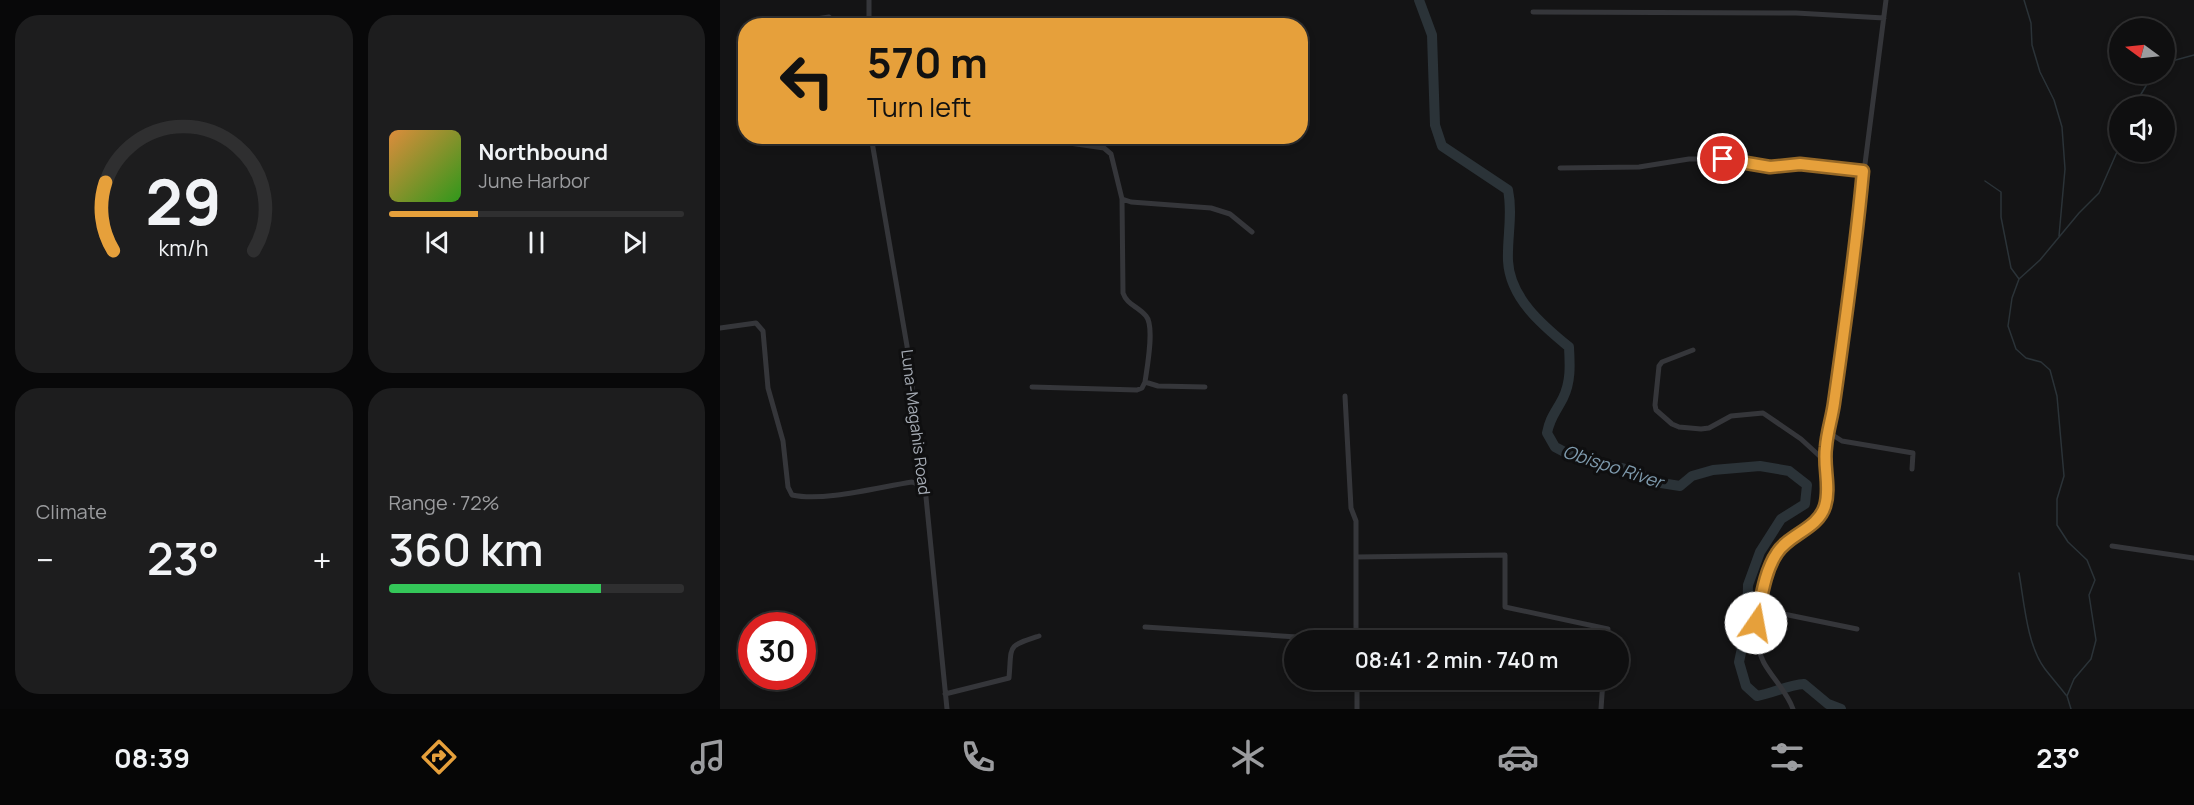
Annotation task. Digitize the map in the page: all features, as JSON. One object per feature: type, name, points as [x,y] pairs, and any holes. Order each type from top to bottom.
[{"type":"street","points":[[868,0],[869,18]]},
{"type":"street","points":[[1793,709],[1790,699],[1764,663],[1758,649],[1756,623],[1771,564],[1777,553],[1787,541],[1809,527],[1824,510],[1828,480],[1825,461],[1828,432],[1834,406],[1886,0]]},
{"type":"street","points":[[1533,12],[1796,13],[1884,18]]},
{"type":"street","name":"Luna-Magahis Road","points":[[872,144],[907,346],[925,487],[946,709]]},
{"type":"street","points":[[1032,387],[1137,390],[1142,388],[1145,382],[1150,336],[1148,319],[1146,315],[1125,301],[1122,293],[1122,199],[1111,154],[1104,148],[1076,144]]},
{"type":"street","points":[[1560,168],[1639,167],[1689,159],[1723,159],[1770,167],[1800,164],[1863,171]]},
{"type":"street","points":[[1122,199],[1131,202],[1211,208],[1230,214],[1252,232]]},
{"type":"street","points":[[720,328],[756,323],[762,331],[768,388],[783,441],[788,487],[792,495],[802,497],[829,495],[912,482],[925,487]]},
{"type":"street","points":[[1693,350],[1662,362],[1659,366],[1656,410],[1672,424],[1701,429],[1709,428],[1731,416],[1764,413],[1801,439],[1825,461]]},
{"type":"street","points":[[1145,382],[1158,387],[1204,387]]},
{"type":"street","points":[[1345,396],[1351,508],[1356,521],[1356,630]]},
{"type":"street","points":[[1828,432],[1842,441],[1913,453],[1912,469]]},
{"type":"street","points":[[2112,546],[2194,558]]},
{"type":"street","points":[[1356,557],[1505,555],[1505,607],[1608,630]]},
{"type":"street","points":[[1759,609],[1857,629]]},
{"type":"street","points":[[1145,627],[1284,636]]},
{"type":"street","points":[[945,694],[1009,678],[1012,648],[1015,644],[1039,636]]},
{"type":"street","points":[[1357,690],[1357,709]]},
{"type":"street","points":[[1600,709],[1602,690]]},
{"type":"waterway","name":"Obispo River","points":[[1419,0],[1432,35],[1435,125],[1442,146],[1508,190],[1510,208],[1508,261],[1515,287],[1529,310],[1569,347],[1569,380],[1547,433],[1555,447],[1574,457],[1622,468],[1661,483],[1680,486],[1692,476],[1713,470],[1760,466],[1789,471],[1807,485],[1805,504],[1781,519],[1760,552],[1748,585],[1747,625],[1739,662],[1746,686],[1757,696],[1804,684],[1828,704],[1841,709]]},
{"type":"waterway","points":[[2024,0],[2031,23],[2032,45],[2040,72],[2054,100],[2062,127],[2065,169],[2059,236]]},
{"type":"waterway","points":[[2175,60],[2194,55]]},
{"type":"waterway","points":[[2140,96],[2147,84]]},
{"type":"waterway","points":[[2071,709],[2067,696],[2074,679],[2091,659],[2096,640],[2089,595],[2095,580],[2087,560],[2068,542],[2057,525],[2057,499],[2064,476],[2057,396],[2050,370],[2041,362],[2026,358],[2016,349],[2008,326],[2012,298],[2019,279],[2040,260],[2099,193],[2113,162]]},
{"type":"waterway","points":[[1985,181],[2001,192],[2001,217],[2011,268],[2019,279]]},
{"type":"waterway","points":[[2019,573],[2027,623],[2034,648],[2045,669],[2066,695]]},
{"type":"route","points":[[1723,159],[1770,167],[1800,164],[1863,171],[1834,406],[1825,450],[1828,480],[1826,502],[1824,510],[1816,520],[1787,541],[1777,553],[1771,564],[1762,594],[1756,623]]}]
